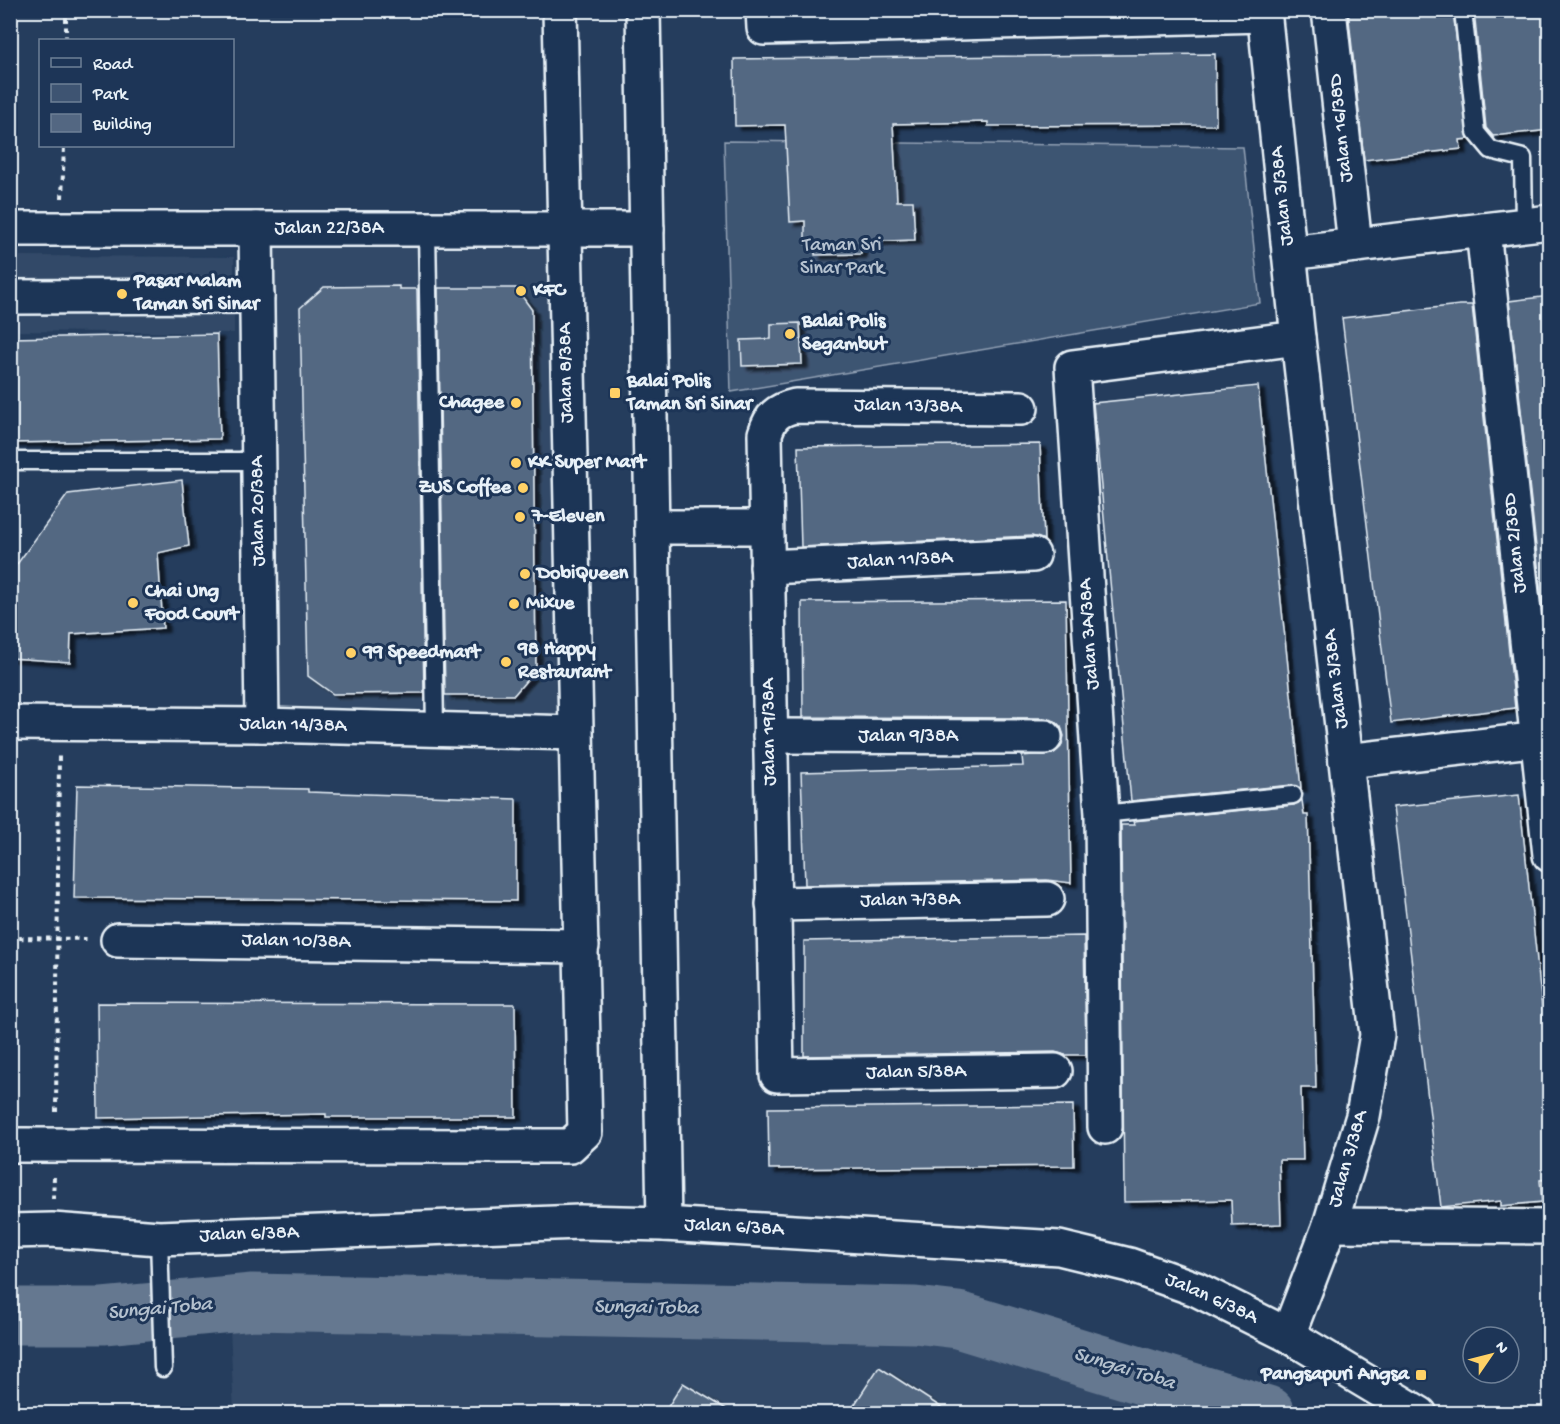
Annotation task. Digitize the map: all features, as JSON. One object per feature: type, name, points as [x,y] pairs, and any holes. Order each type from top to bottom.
[{"type":"street","name":"Jalan 8/38A","points":[[55,1145],[570,1146],[585,1132],[560,10]]},
{"type":"street","points":[[643,10],[664,1224]]},
{"type":"street","name":"Jalan 16/38D","points":[[1329,10],[1355,245]]},
{"type":"street","points":[[764,19],[1264,13]]},
{"type":"street","name":"Jalan 3/38A","points":[[1264,13],[1298,338],[1377,1035],[1364,1116],[1330,1225],[1288,1335]]},
{"type":"street","points":[[1289,253],[1537,224]]},
{"type":"street","name":"Jalan 22/38A","points":[[10,229],[647,228]]},
{"type":"street","name":"Jalan 20/38A","points":[[256,229],[262,725]]},
{"type":"street","name":"Jalan 2/38D","points":[[1483,230],[1543,739],[1550,855]]},
{"type":"street","points":[[10,297],[257,296]]},
{"type":"street","name":"Jalan 3A/38A","points":[[1105,1127],[1102,814],[1072,368],[1298,338]]},
{"type":"street","name":"Jalan 13/38A","points":[[795,406],[1021,408]]},
{"type":"street","name":"Jalan 19/38A","points":[[777,1076],[765,434],[775,414],[795,406]]},
{"type":"street","points":[[652,527],[766,527]]},
{"type":"street","name":"Jalan 11/38A","points":[[767,567],[1033,555]]},
{"type":"street","name":"Jalan 14/38A","points":[[10,723],[262,725],[575,733]]},
{"type":"street","name":"Jalan 9/38A","points":[[770,736],[1045,737]]},
{"type":"street","points":[[1346,761],[1543,739]]},
{"type":"street","name":"Jalan 7/38A","points":[[773,904],[1047,899]]},
{"type":"street","name":"Jalan 10/38A","points":[[118,940],[582,946]]},
{"type":"street","name":"Jalan 5/38A","points":[[777,1076],[1055,1071]]},
{"type":"street","points":[[10,1145],[55,1145]]},
{"type":"street","name":"Jalan 6/38A","points":[[10,1231],[52,1230],[159,1238],[580,1222],[664,1224],[1059,1248],[1129,1265],[1196,1289],[1288,1335],[1420,1413]]},
{"type":"street","points":[[1330,1225],[1550,1227]]},
{"type":"lane","points":[[1463,10],[1476,132],[1491,150],[1523,158],[1537,224]]},
{"type":"lane","points":[[427,229],[435,729]]},
{"type":"lane","points":[[10,461],[259,461]]},
{"type":"lane","points":[[1102,814],[1293,795]]},
{"type":"lane","points":[[159,1238],[163,1368]]},
{"type":"path","points":[[66,10],[66,39]]},
{"type":"path","points":[[62,229],[64,147]]},
{"type":"path","points":[[52,1230],[58,939],[59,723]]},
{"type":"path","points":[[10,938],[118,940]]},
{"type":"shaded area","points":[[552,239],[563,720],[274,713],[268,240]]},
{"type":"shaded area","name":"Pasar Malam Taman Sri Sinar","points":[[11,256],[234,257],[234,333],[11,331]]},
{"type":"shaded area","points":[[230,1327],[956,1329],[1255,1413],[234,1413]]},
{"type":"green space","name":"Taman Sri Sinar Park","points":[[724,141],[1243,147],[1260,303],[731,392]]},
{"type":"building","points":[[1348,10],[1453,10],[1468,139],[1460,140],[1461,149],[1364,160]]},
{"type":"building","points":[[1474,10],[1550,10],[1550,130],[1493,136],[1486,128]]},
{"type":"building","points":[[1215,54],[1216,125],[988,126],[988,122],[893,124],[897,201],[913,201],[915,240],[860,242],[861,254],[815,255],[815,244],[805,244],[805,221],[790,222],[785,125],[735,126],[734,59]]},
{"type":"building","points":[[399,286],[399,289],[417,289],[424,693],[333,694],[308,676],[300,308],[324,287]]},
{"type":"building","points":[[438,288],[516,288],[532,310],[536,669],[514,695],[445,695]]},
{"type":"building","points":[[1550,296],[1550,674],[1509,301]]},
{"type":"building","points":[[1472,305],[1515,708],[1391,723],[1342,318]]},
{"type":"building","points":[[800,323],[802,364],[742,366],[741,340],[771,339],[771,324]]},
{"type":"building","points":[[217,334],[220,439],[10,443],[10,338]]},
{"type":"building","points":[[1258,386],[1301,788],[1292,785],[1131,801],[1093,403]]},
{"type":"building","points":[[1040,444],[1044,540],[1032,536],[801,547],[798,447]]},
{"type":"building","points":[[182,480],[189,546],[158,553],[163,628],[71,634],[70,662],[10,658],[12,571],[68,494]]},
{"type":"building","points":[[1066,600],[1071,883],[1047,880],[805,885],[801,772],[1023,766],[1022,756],[1054,753],[1061,747],[1064,736],[1061,727],[1055,721],[1045,718],[803,717],[802,602]]},
{"type":"building","points":[[77,785],[308,789],[308,792],[516,799],[516,901],[74,898]]},
{"type":"building","points":[[1519,795],[1550,1080],[1550,1179],[1540,1180],[1542,1202],[1501,1206],[1501,1201],[1441,1207],[1393,807]]},
{"type":"building","points":[[1302,800],[1304,815],[1308,815],[1316,1088],[1301,1088],[1303,1160],[1279,1160],[1281,1224],[1232,1226],[1231,1200],[1124,1202],[1121,825],[1134,825],[1133,821],[1294,805]]},
{"type":"building","points":[[1084,936],[1086,1055],[1065,1055],[1055,1052],[804,1056],[804,941]]},
{"type":"building","points":[[97,1003],[515,1004],[516,1117],[326,1117],[326,1114],[98,1118]]},
{"type":"building","points":[[1073,1105],[1074,1166],[769,1169],[768,1108]]},
{"type":"building","points":[[879,1367],[950,1413],[849,1413]]},
{"type":"building","points":[[683,1383],[733,1413],[664,1413]]},
{"type":"waterway","name":"Sungai Toba","points":[[10,1316],[103,1316],[253,1302],[915,1315],[958,1320],[1267,1414]]},
{"type":"place","name":"KFC","points":[[521,291]]},
{"type":"place","name":"Pasar Malam Taman Sri Sinar","points":[[122,294]]},
{"type":"place","name":"Balai Polis Segambut","points":[[790,334]]},
{"type":"place","name":"Balai Polis Taman Sri Sinar","points":[[615,393]]},
{"type":"place","name":"Chagee","points":[[516,403]]},
{"type":"place","name":"KK Super Mart","points":[[516,463]]},
{"type":"place","name":"ZUS Coffee","points":[[523,488]]},
{"type":"place","name":"7-Eleven","points":[[520,517]]},
{"type":"place","name":"DobiQueen","points":[[525,574]]},
{"type":"place","name":"Chai Ung Food Court","points":[[133,603]]},
{"type":"place","name":"Mixue","points":[[514,604]]},
{"type":"place","name":"99 Speedmart","points":[[351,653]]},
{"type":"place","name":"98 Happy Restaurant","points":[[506,662]]},
{"type":"place","name":"Pangsapuri Angsa","points":[[1421,1375]]}]
